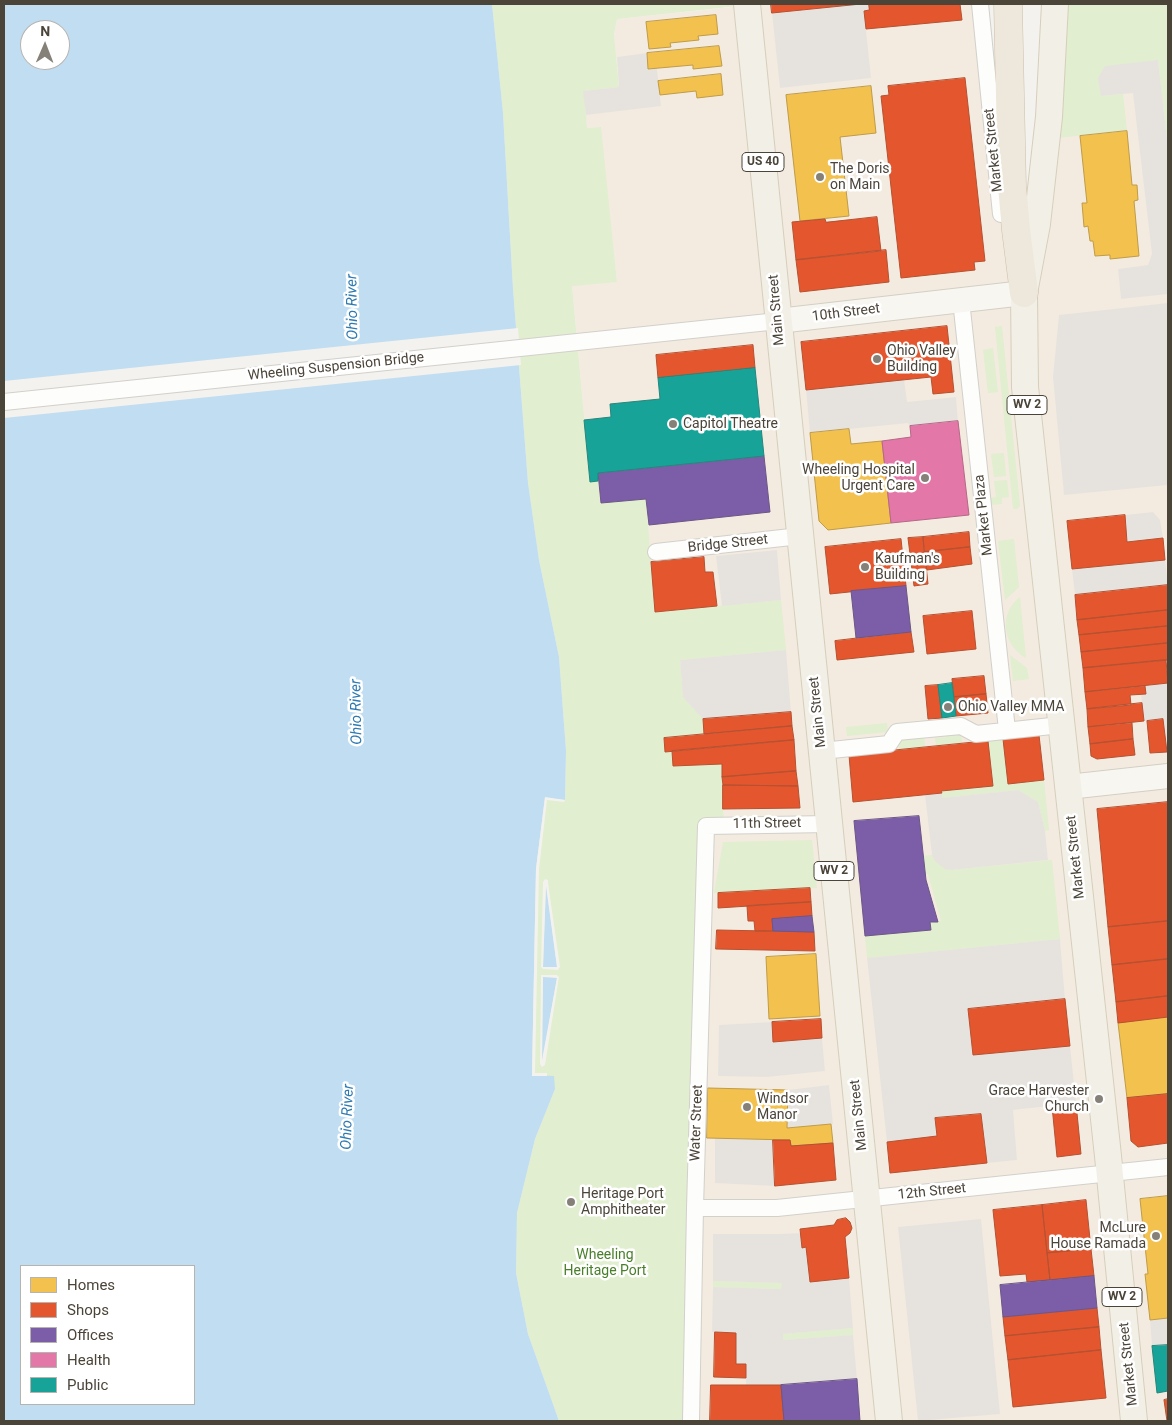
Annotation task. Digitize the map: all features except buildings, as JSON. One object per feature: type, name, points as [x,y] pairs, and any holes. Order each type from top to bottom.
[{"type":"highway","points":[[1008,4],[1012,186],[1024,293]]},
{"type":"main road","name":"Main Street","points":[[747,4],[868,1198],[888,1421]]},
{"type":"main road","name":"Market Street","points":[[1055,4],[1049,117],[1037,224],[1024,293],[1025,387],[1110,1173],[1134,1421]]},
{"type":"main road","name":"10th Street","points":[[778,321],[1024,293]]},
{"type":"main road","points":[[1068,787],[1168,776]]},
{"type":"street","name":"Market Street","points":[[980,4],[1003,229],[1024,293]]},
{"type":"street","name":"Market Plaza","points":[[961,300],[1007,730]]},
{"type":"street","name":"10th Street","points":[[668,332],[778,321]]},
{"type":"street","name":"Wheeling Suspension Bridge","points":[[4,402],[668,332]]},
{"type":"street","name":"Bridge Street","points":[[656,552],[800,536]]},
{"type":"street","points":[[822,751],[889,744],[897,732],[961,726],[976,734],[1061,725]]},
{"type":"street","name":"11th Street","points":[[706,826],[829,824]]},
{"type":"street","name":"Water Street","points":[[692,1421],[695,1208],[706,826]]},
{"type":"street","name":"12th Street","points":[[695,1208],[777,1208],[1168,1168]]},
{"type":"shaded area","points":[[742,4],[980,4],[1018,274],[1063,80],[1168,4],[1168,1421],[692,1421],[706,826],[724,825],[722,764],[673,766],[665,752],[646,499],[601,503],[598,481],[590,482],[572,285],[617,282],[600,127],[587,128],[583,91],[619,86],[614,34],[617,19],[742,6]]},
{"type":"shaded area","points":[[869,4],[869,10],[864,11],[871,78],[780,88],[772,13]]},
{"type":"shaded area","points":[[647,53],[648,69],[657,69],[661,106],[586,115],[583,91],[619,87],[617,57]]},
{"type":"shaded area","points":[[1158,60],[1168,148],[1168,294],[1121,299],[1118,269],[1148,265],[1152,254],[1133,93],[1101,96],[1098,78],[1105,66]]},
{"type":"shaded area","points":[[1168,303],[1168,485],[1064,495],[1053,377],[1059,315]]},
{"type":"shaded area","points":[[904,379],[907,402],[956,397],[958,421],[910,426],[908,423],[810,433],[806,390]]},
{"type":"shaded area","points":[[1153,512],[1160,520],[1163,538],[1127,542],[1125,515]]},
{"type":"shaded area","points":[[777,550],[781,600],[722,606],[716,556]]},
{"type":"shaded area","points":[[1165,560],[1168,585],[1075,595],[1072,569]]},
{"type":"shaded area","points":[[786,650],[791,712],[703,719],[683,697],[680,660]]},
{"type":"shaded area","points":[[1168,683],[1167,752],[1163,720],[1144,721],[1141,694],[1146,693],[1145,686]]},
{"type":"shaded area","points":[[1018,790],[1038,802],[1045,831],[1048,860],[951,870],[945,869],[935,861],[932,855],[925,795],[942,793],[942,798]]},
{"type":"shaded area","points":[[1060,939],[1065,999],[968,1009],[973,1055],[1070,1046],[1076,1103],[1013,1110],[1017,1160],[987,1163],[981,1114],[935,1118],[937,1136],[887,1142],[867,958]]},
{"type":"shaded area","points":[[772,1022],[774,1041],[822,1038],[825,1071],[767,1077],[718,1076],[719,1025]]},
{"type":"shaded area","points":[[829,1085],[833,1124],[787,1128],[788,1090]]},
{"type":"shaded area","points":[[715,1138],[773,1140],[775,1186],[715,1183]]},
{"type":"shaded area","points":[[981,1219],[1000,1414],[918,1421],[898,1227]]},
{"type":"shaded area","points":[[801,1233],[802,1247],[806,1247],[810,1282],[849,1278],[853,1328],[783,1334],[783,1340],[853,1335],[857,1379],[746,1386],[746,1364],[736,1364],[736,1333],[712,1332],[713,1287],[781,1289],[782,1283],[713,1281],[713,1234]]},
{"type":"shaded area","points":[[1168,1318],[1168,1345],[1152,1346],[1150,1320]]},
{"type":"green space","name":"Wheeling Heritage Port","points":[[492,4],[747,4],[617,19],[614,34],[619,87],[584,91],[587,128],[601,127],[617,282],[572,286],[590,481],[598,481],[601,503],[646,499],[655,612],[781,600],[786,650],[680,660],[683,697],[703,719],[704,734],[664,738],[665,752],[672,751],[673,766],[722,764],[724,825],[706,826],[691,1421],[559,1421],[528,1334],[516,1273],[517,1213],[535,1139],[555,1089],[532,1076],[536,869],[545,797],[565,800],[566,751],[559,657],[539,560],[528,483],[513,289],[503,113]]},
{"type":"green space","points":[[1055,4],[1168,4],[1168,148],[1158,60],[1101,96],[1123,94],[1127,131],[1046,139]]},
{"type":"green space","points":[[1002,326],[1020,506],[1017,509],[1013,509],[995,327]]},
{"type":"green space","points":[[993,348],[998,392],[988,393],[983,350]]},
{"type":"green space","points":[[1004,453],[1006,476],[994,477],[991,454]]},
{"type":"green space","points":[[1007,480],[1009,497],[1002,498],[1002,504],[990,505],[990,498],[996,497],[994,481]]},
{"type":"green space","points":[[1014,539],[1019,587],[1005,600],[998,541]]},
{"type":"green space","points":[[1020,597],[1026,658],[1012,645],[1006,629],[1008,612]]},
{"type":"green space","points":[[1010,655],[1027,668],[1029,679],[1013,681]]},
{"type":"green space","points":[[887,723],[888,732],[847,736],[846,727]]},
{"type":"green space","points":[[961,728],[962,743],[936,746],[935,738],[946,737],[945,730]]},
{"type":"green space","points":[[924,732],[925,747],[899,750],[898,738]]},
{"type":"green space","points":[[1003,739],[1008,784],[1044,780],[1049,830],[1045,831],[1038,802],[1018,790],[942,798],[941,791],[993,785],[988,741]]},
{"type":"green space","points":[[812,840],[817,888],[714,893],[723,842]]},
{"type":"green space","points":[[932,855],[935,861],[951,870],[1052,860],[1060,939],[867,958],[865,936],[931,930],[930,922],[941,921],[928,874],[925,874],[923,856]]},
{"type":"green space","points":[[713,1281],[782,1283],[782,1289],[713,1287]]},
{"type":"green space","points":[[853,1328],[853,1335],[783,1340],[782,1334]]},
{"type":"water","name":"Ohio River","points":[[4,4],[492,4],[503,113],[513,289],[528,483],[539,560],[559,657],[566,751],[565,800],[545,798],[536,869],[532,1075],[554,1076],[555,1089],[535,1139],[517,1213],[516,1273],[528,1334],[559,1421],[4,1421]]},
{"type":"water","points":[[546,882],[557,967],[543,967]]},
{"type":"water","points":[[543,977],[557,977],[542,1064]]},
{"type":"pier","points":[[518,328],[521,365],[4,418],[4,381]]},
{"type":"pier","points":[[545,797],[565,800],[564,802],[547,800],[539,869],[535,1073],[547,1073],[547,1076],[532,1076],[536,869]]},
{"type":"pier","points":[[545,879],[548,880],[560,967],[558,970],[543,969],[541,967],[543,882]],"holes":[[[546,886],[557,967],[543,967]]]},
{"type":"pier","points":[[541,975],[557,975],[559,977],[545,1065],[542,1067],[540,1064]],"holes":[[[543,977],[557,978],[542,1060]]]},
{"type":"place","name":"The Doris on Main","points":[[820,177]]},
{"type":"place","name":"Ohio Valley Building","points":[[877,359]]},
{"type":"place","name":"Capitol Theatre","points":[[673,424]]},
{"type":"place","name":"Wheeling Hospital Urgent Care","points":[[925,478]]},
{"type":"place","name":"Kaufman's Building","points":[[865,567]]},
{"type":"place","name":"Ohio Valley MMA","points":[[948,707]]},
{"type":"place","name":"Grace Harvester Church","points":[[1099,1099]]},
{"type":"place","name":"Windsor Manor","points":[[747,1107]]},
{"type":"place","name":"Heritage Port Amphitheater","points":[[571,1202]]},
{"type":"place","name":"McLure House Ramada","points":[[1156,1236]]}]
